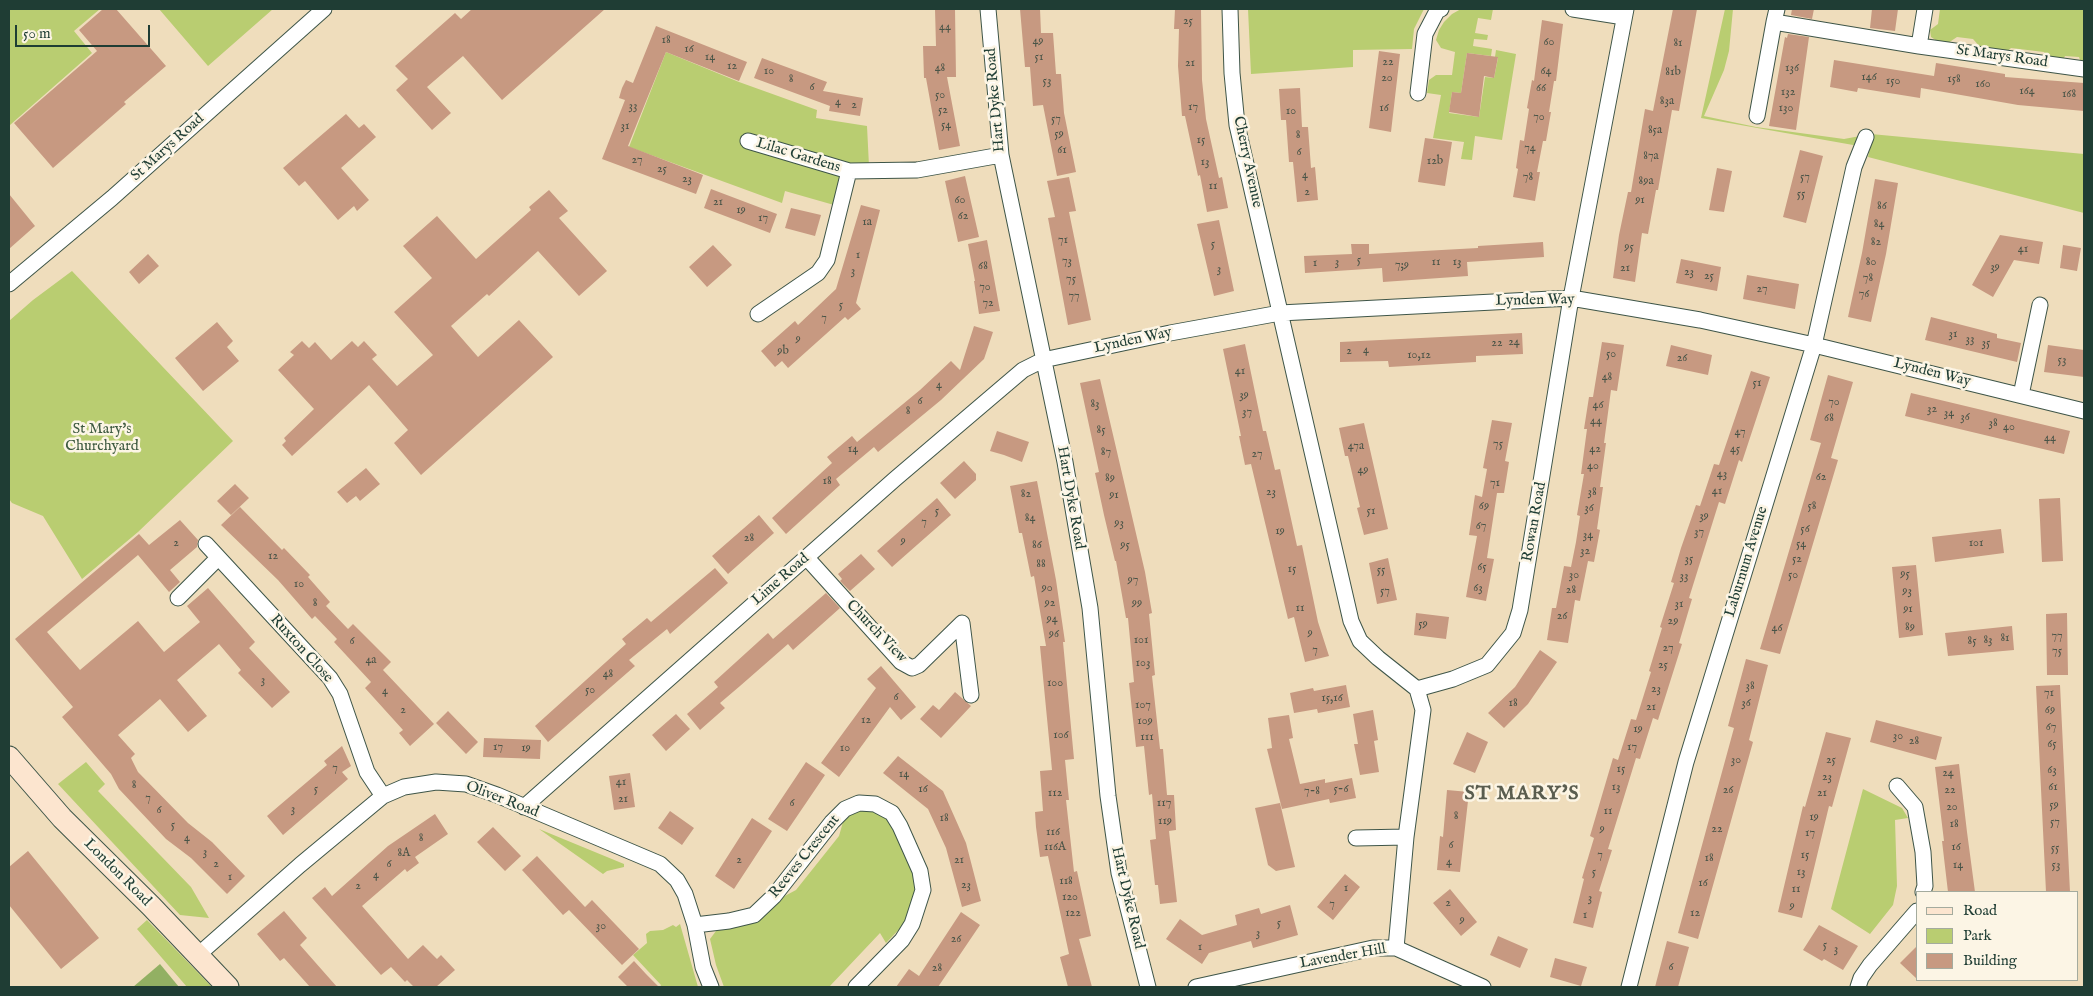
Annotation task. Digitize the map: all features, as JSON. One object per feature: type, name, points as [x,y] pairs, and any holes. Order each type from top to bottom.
[{"type":"main road","name":"London Road","points":[[9,757],[62,818],[228,987]]},
{"type":"street","name":"St Marys Road","points":[[9,284],[112,198],[324,9]]},
{"type":"street","name":"Hart Dyke Road","points":[[988,9],[1001,155],[1065,462],[1090,608],[1108,796],[1118,873],[1148,987]]},
{"type":"street","name":"Cherry Avenue","points":[[1230,9],[1232,73],[1238,125],[1280,313]]},
{"type":"street","points":[[1418,93],[1425,34],[1437,12],[1441,9]]},
{"type":"street","points":[[1571,298],[1625,13],[1573,9]]},
{"type":"street","points":[[1919,46],[1925,9]]},
{"type":"street","name":"St Marys Road","points":[[1757,116],[1776,15],[1919,46],[2084,69]]},
{"type":"street","name":"Laburnum Avenue","points":[[1629,987],[1686,762],[1814,345],[1854,168],[1866,137]]},
{"type":"street","name":"Lilac Gardens","points":[[748,141],[849,171],[917,170],[1001,155]]},
{"type":"street","name":"Lilac Gardens","points":[[758,314],[818,273],[827,260],[849,171]]},
{"type":"street","name":"Lynden Way","points":[[1043,360],[1170,333],[1280,313],[1571,298],[1700,320],[1814,345],[2084,412]]},
{"type":"street","name":"Rowan Road","points":[[1418,689],[1453,679],[1487,665],[1513,633],[1522,600],[1571,298]]},
{"type":"street","points":[[2021,395],[2040,305]]},
{"type":"street","points":[[1280,313],[1351,621],[1360,641],[1378,658],[1418,689],[1423,710],[1406,837],[1396,948]]},
{"type":"street","name":"Lime Road","points":[[524,807],[1023,370],[1043,360]]},
{"type":"street","name":"Ruxton Close","points":[[206,544],[330,678],[340,694],[367,772],[383,796]]},
{"type":"street","points":[[178,598],[218,558]]},
{"type":"street","name":"Church View","points":[[807,558],[901,662],[912,668],[919,665],[962,623],[971,695]]},
{"type":"street","name":"Oliver Road","points":[[198,955],[300,865],[383,796],[404,787],[436,782],[466,784],[660,864],[677,880],[685,894],[695,925],[703,967],[712,987]]},
{"type":"street","points":[[1898,786],[1915,807],[1923,852],[1925,886],[1923,891]]},
{"type":"street","name":"Reeves Crescent","points":[[695,925],[729,921],[754,914],[774,896],[832,822],[845,809],[858,803],[875,804],[892,813],[900,826],[920,871],[923,890],[912,924],[902,940],[856,987]]},
{"type":"street","points":[[1356,838],[1406,837]]},
{"type":"street","points":[[1858,987],[1861,978],[1870,966],[1916,912]]},
{"type":"street","name":"Lavender Hill","points":[[1196,987],[1373,948],[1396,948],[1483,987]]},
{"type":"green space","points":[[9,9],[100,9],[74,31],[92,53],[10,125]]},
{"type":"green space","points":[[159,9],[273,9],[208,66]]},
{"type":"green space","points":[[1248,9],[1424,9],[1414,29],[1412,49],[1353,50],[1353,67],[1251,74]]},
{"type":"green space","points":[[1461,9],[1493,9],[1491,20],[1478,18],[1475,33],[1488,35],[1487,40],[1474,39],[1473,46],[1492,49],[1491,56],[1467,53],[1461,93],[1452,92],[1449,113],[1479,117],[1485,77],[1494,78],[1498,58],[1495,57],[1496,50],[1516,54],[1502,140],[1475,136],[1472,160],[1461,159],[1464,142],[1433,138],[1441,95],[1427,93],[1429,80],[1436,75],[1452,75],[1455,52],[1441,48],[1436,40],[1444,22]]},
{"type":"green space","points":[[1725,9],[1733,9],[1729,51],[1724,70],[1704,116],[1756,127],[1844,139],[1871,134],[2084,154],[2084,213],[1868,157],[1870,148],[1701,118]]},
{"type":"green space","points":[[1940,9],[2084,9],[2084,62],[2079,57],[2065,56],[2063,60],[2052,61],[2044,52],[2011,48],[2003,55],[1981,48],[1973,39],[1957,37],[1948,43],[1937,41],[1931,37],[1930,30],[1938,24]]},
{"type":"green space","points":[[666,52],[739,82],[817,110],[816,118],[867,126],[869,166],[843,164],[834,205],[785,191],[782,203],[629,147]]},
{"type":"green space","name":"St Mary's Churchyard","points":[[72,271],[233,441],[138,532],[82,579],[43,516],[12,503],[9,499],[9,321],[33,300]]},
{"type":"green space","points":[[86,762],[105,784],[98,791],[191,887],[209,918],[180,915],[58,784]]},
{"type":"green space","points":[[1863,789],[1902,808],[1908,818],[1895,820],[1897,886],[1893,905],[1870,934],[1831,909]]},
{"type":"green space","points":[[861,810],[873,810],[886,817],[914,872],[916,888],[907,921],[886,943],[880,933],[829,987],[724,987],[716,965],[710,939],[716,931],[725,926],[768,913],[781,898],[796,890],[839,836],[847,816]]},
{"type":"green space","points":[[539,829],[624,864],[624,867],[607,871],[603,874]]},
{"type":"green space","points":[[147,920],[212,987],[187,987],[137,929]]},
{"type":"green space","points":[[680,924],[698,987],[660,987],[661,985],[633,955],[647,943],[646,934],[650,931],[663,930],[673,925],[676,927]]},
{"type":"green space","points":[[160,964],[179,987],[133,987]]},
{"type":"building","points":[[103,9],[116,9],[166,66],[53,168],[14,123],[97,51],[79,30]]},
{"type":"building","points":[[472,9],[605,9],[502,100],[463,56],[427,87],[451,113],[432,130],[396,90],[408,79],[395,66],[455,13],[461,19]]},
{"type":"building","points":[[935,9],[955,9],[956,77],[947,77],[960,146],[939,150],[926,78],[924,78],[923,46],[936,46]]},
{"type":"building","points":[[1020,9],[1040,9],[1041,33],[1053,33],[1056,74],[1061,74],[1064,113],[1076,172],[1057,176],[1043,105],[1033,106],[1030,67],[1025,67]]},
{"type":"building","points":[[1175,9],[1201,9],[1202,80],[1206,119],[1219,178],[1222,177],[1228,208],[1207,212],[1185,116],[1182,116],[1178,66],[1179,29],[1174,29]]},
{"type":"building","points":[[1673,9],[1697,9],[1679,111],[1672,110],[1648,234],[1642,233],[1635,282],[1613,278],[1619,235],[1628,192],[1631,192],[1645,109],[1653,111]]},
{"type":"building","points":[[1792,9],[1814,9],[1812,19],[1791,15]]},
{"type":"building","points":[[1872,9],[1898,9],[1895,31],[1870,28]]},
{"type":"building","points":[[1542,20],[1563,24],[1546,141],[1543,141],[1537,172],[1540,172],[1535,201],[1513,197],[1518,169],[1516,168],[1520,140],[1524,141],[1529,109],[1527,108],[1532,80],[1534,81]]},
{"type":"building","points":[[656,26],[747,62],[739,81],[666,52],[628,146],[703,175],[696,194],[602,159],[625,100],[619,98],[622,88],[626,80],[633,83]]},
{"type":"building","points":[[1788,34],[1809,37],[1796,130],[1769,126],[1785,37],[1787,38]]},
{"type":"building","points":[[1379,51],[1400,54],[1391,132],[1369,128]]},
{"type":"building","points":[[1467,53],[1498,57],[1494,78],[1484,76],[1479,117],[1449,112],[1452,92],[1461,93]]},
{"type":"building","points":[[762,58],[827,82],[823,91],[863,98],[860,116],[829,111],[830,106],[754,78]]},
{"type":"building","points":[[1834,60],[1934,76],[1936,63],[2005,74],[2005,77],[2084,83],[2084,111],[2018,105],[1921,88],[1920,98],[1858,88],[1857,92],[1830,87]]},
{"type":"building","points":[[1300,88],[1302,127],[1308,127],[1311,168],[1315,167],[1318,200],[1297,202],[1293,162],[1289,162],[1286,120],[1281,120],[1279,89]]},
{"type":"building","points":[[346,114],[359,128],[364,124],[376,137],[341,168],[369,200],[357,211],[354,206],[338,220],[305,181],[299,186],[283,168]]},
{"type":"building","points":[[1425,138],[1452,142],[1445,186],[1418,182]]},
{"type":"building","points":[[1800,150],[1823,156],[1806,223],[1783,217]]},
{"type":"building","points":[[1717,168],[1732,171],[1724,212],[1709,210]]},
{"type":"building","points":[[965,176],[979,237],[958,242],[945,181]]},
{"type":"building","points":[[1069,177],[1076,211],[1069,212],[1091,320],[1068,325],[1048,218],[1055,217],[1047,181]]},
{"type":"building","points":[[1875,179],[1898,183],[1886,254],[1871,322],[1848,317]]},
{"type":"building","points":[[711,189],[777,214],[770,233],[704,208]]},
{"type":"building","points":[[549,190],[568,211],[559,218],[607,271],[579,296],[538,251],[489,296],[487,294],[451,326],[478,357],[519,320],[553,357],[421,475],[394,443],[408,430],[369,385],[292,456],[282,445],[286,441],[284,438],[314,409],[278,370],[294,355],[290,352],[302,341],[309,348],[315,342],[331,360],[352,341],[358,347],[364,341],[377,355],[372,359],[397,386],[433,355],[394,312],[432,278],[403,246],[437,216],[476,259],[531,210],[529,207]]},
{"type":"building","points":[[9,194],[35,226],[9,249]]},
{"type":"building","points":[[861,205],[880,210],[856,303],[861,309],[848,320],[845,317],[788,368],[782,361],[775,367],[761,351],[795,321],[798,325],[836,289]]},
{"type":"building","points":[[791,208],[821,215],[815,236],[785,228]]},
{"type":"building","points":[[1219,220],[1234,291],[1214,296],[1197,224]]},
{"type":"building","points":[[2000,235],[2043,242],[2039,264],[2014,260],[1993,297],[1972,285]]},
{"type":"building","points":[[987,240],[1000,311],[979,314],[968,244]]},
{"type":"building","points":[[1543,242],[1544,257],[1467,262],[1468,276],[1383,282],[1382,268],[1305,273],[1304,256],[1352,254],[1351,244],[1369,244],[1369,254],[1478,248],[1478,246]]},
{"type":"building","points":[[713,245],[732,265],[707,287],[689,267]]},
{"type":"building","points":[[2063,245],[2081,248],[2077,271],[2060,268]]},
{"type":"building","points":[[148,254],[159,266],[139,284],[129,272]]},
{"type":"building","points":[[1681,259],[1721,267],[1717,291],[1676,283]]},
{"type":"building","points":[[1747,275],[1799,284],[1795,309],[1743,299]]},
{"type":"building","points":[[1931,317],[1997,334],[1997,338],[2021,343],[2017,362],[1925,340]]},
{"type":"building","points":[[217,322],[233,341],[227,347],[239,361],[203,391],[175,358]]},
{"type":"building","points":[[974,326],[993,332],[984,359],[941,400],[878,452],[874,447],[836,479],[840,485],[786,534],[772,518],[832,463],[827,457],[852,436],[857,442],[920,390],[951,361],[960,370]]},
{"type":"building","points":[[1522,333],[1523,354],[1476,356],[1476,362],[1389,367],[1388,361],[1340,362],[1340,342]]},
{"type":"building","points":[[1602,342],[1624,345],[1617,391],[1611,390],[1604,443],[1606,443],[1600,487],[1603,487],[1597,529],[1600,530],[1594,562],[1588,561],[1580,601],[1575,600],[1568,643],[1547,640],[1552,608],[1556,608],[1564,566],[1571,567],[1576,542],[1580,516],[1577,515],[1584,474],[1581,474],[1587,429],[1584,429],[1589,397],[1593,397]]},
{"type":"building","points":[[1245,344],[1263,431],[1266,431],[1275,470],[1280,469],[1297,546],[1302,545],[1318,622],[1329,656],[1305,662],[1294,617],[1288,619],[1251,464],[1245,465],[1239,436],[1241,436],[1223,349]]},
{"type":"building","points":[[1671,345],[1712,355],[1708,375],[1666,366]]},
{"type":"building","points":[[2048,345],[2084,350],[2084,377],[2044,372]]},
{"type":"building","points":[[1751,371],[1770,377],[1742,462],[1739,460],[1725,504],[1719,502],[1689,598],[1692,599],[1679,643],[1682,644],[1658,720],[1653,718],[1640,759],[1636,758],[1608,849],[1612,850],[1599,891],[1602,892],[1593,928],[1573,923],[1584,879],[1582,878],[1594,838],[1590,836],[1613,758],[1618,760],[1631,719],[1636,720],[1651,672],[1649,671],[1674,583],[1671,582],[1681,548],[1696,505],[1700,506],[1714,464],[1719,465]]},
{"type":"building","points":[[1828,375],[1853,382],[1831,458],[1838,460],[1780,654],[1760,649],[1821,443],[1810,440]]},
{"type":"building","points":[[1100,379],[1145,572],[1152,613],[1149,614],[1155,675],[1152,676],[1160,749],[1163,749],[1167,795],[1174,795],[1176,830],[1169,831],[1177,902],[1160,904],[1158,885],[1155,885],[1150,840],[1156,839],[1152,794],[1149,795],[1144,746],[1136,747],[1129,683],[1134,682],[1128,618],[1126,618],[1116,561],[1095,473],[1099,472],[1080,383]]},
{"type":"building","points":[[1911,393],[2070,431],[2064,454],[1905,416]]},
{"type":"building","points":[[1492,420],[1512,423],[1505,461],[1509,462],[1504,493],[1497,493],[1487,558],[1494,559],[1486,601],[1466,597],[1477,536],[1469,535],[1475,495],[1482,497],[1487,469],[1483,468]]},
{"type":"building","points":[[1364,423],[1388,529],[1364,535],[1357,508],[1360,507],[1348,456],[1345,456],[1339,428]]},
{"type":"building","points":[[997,431],[1029,442],[1022,462],[990,451]]},
{"type":"building","points":[[964,461],[976,474],[976,480],[955,499],[940,483]]},
{"type":"building","points":[[366,468],[380,484],[360,501],[356,496],[347,503],[337,492]]},
{"type":"building","points":[[1037,481],[1056,580],[1065,642],[1063,642],[1074,759],[1065,760],[1069,800],[1066,800],[1074,872],[1077,871],[1091,936],[1079,939],[1092,987],[1068,987],[1060,957],[1069,954],[1048,856],[1040,857],[1036,827],[1035,812],[1043,811],[1040,771],[1052,770],[1040,646],[1046,646],[1034,576],[1031,577],[1022,533],[1019,533],[1010,486]]},
{"type":"building","points":[[235,484],[249,498],[231,515],[217,501]]},
{"type":"building","points":[[937,498],[951,515],[892,567],[877,551]]},
{"type":"building","points":[[2060,498],[2063,561],[2042,562],[2039,499]]},
{"type":"building","points":[[240,507],[282,550],[284,548],[310,575],[308,577],[330,602],[326,606],[348,629],[353,624],[391,662],[383,670],[434,724],[410,746],[399,733],[403,730],[365,688],[371,682],[334,642],[337,639],[315,616],[312,619],[278,580],[221,525]]},
{"type":"building","points":[[759,515],[774,533],[728,574],[712,556]]},
{"type":"building","points":[[180,520],[198,540],[197,547],[170,570],[180,582],[169,592],[138,555],[47,632],[80,670],[138,621],[164,652],[200,622],[187,606],[208,588],[255,642],[249,648],[290,692],[272,708],[238,673],[241,670],[219,644],[177,680],[207,716],[188,732],[160,699],[118,735],[135,754],[131,758],[138,772],[188,823],[212,842],[245,876],[227,894],[191,858],[166,839],[119,789],[111,774],[62,717],[73,707],[15,639],[139,534],[149,545]]},
{"type":"building","points":[[2001,529],[2004,553],[1935,562],[1932,537]]},
{"type":"building","points":[[861,554],[875,569],[850,591],[840,581],[842,579],[838,574]]},
{"type":"building","points":[[1388,558],[1397,600],[1377,604],[1369,563]]},
{"type":"building","points":[[1916,565],[1923,635],[1899,638],[1892,567]]},
{"type":"building","points":[[715,568],[728,583],[670,634],[667,629],[629,660],[635,666],[548,742],[535,726],[626,644],[622,639],[647,618],[651,622]]},
{"type":"building","points":[[826,593],[840,608],[793,650],[788,644],[720,703],[725,708],[700,730],[687,714],[718,687],[714,682],[768,633],[773,639]]},
{"type":"building","points":[[1416,613],[1449,617],[1446,639],[1414,635]]},
{"type":"building","points":[[2067,613],[2068,675],[2047,675],[2046,614]]},
{"type":"building","points":[[2012,626],[2014,650],[1948,656],[1945,633]]},
{"type":"building","points":[[1540,650],[1557,662],[1528,704],[1504,728],[1488,713],[1515,687]]},
{"type":"building","points":[[1746,659],[1768,665],[1749,740],[1753,742],[1698,939],[1678,933],[1734,728],[1728,726]]},
{"type":"building","points":[[881,666],[916,707],[901,720],[890,707],[839,777],[821,763],[876,688],[867,679]]},
{"type":"building","points":[[1346,685],[1350,707],[1318,713],[1317,709],[1294,713],[1290,693],[1313,688],[1314,691]]},
{"type":"building","points":[[2060,685],[2070,891],[2046,891],[2036,686]]},
{"type":"building","points":[[955,692],[971,706],[941,738],[920,719],[933,705],[939,710]]},
{"type":"building","points":[[1373,710],[1378,740],[1374,741],[1379,772],[1360,775],[1354,744],[1358,744],[1353,714]]},
{"type":"building","points":[[448,711],[478,742],[466,754],[436,723]]},
{"type":"building","points":[[676,714],[690,729],[666,751],[652,735]]},
{"type":"building","points":[[1289,715],[1293,738],[1289,739],[1300,784],[1325,779],[1325,783],[1352,778],[1356,798],[1330,803],[1329,799],[1282,809],[1267,749],[1272,748],[1268,718]]},
{"type":"building","points":[[1876,720],[1942,737],[1936,760],[1870,742]]},
{"type":"building","points":[[1467,732],[1488,742],[1475,773],[1453,764]]},
{"type":"building","points":[[1826,732],[1851,738],[1832,807],[1829,806],[1802,918],[1778,912],[1803,806],[1805,807]]},
{"type":"building","points":[[484,738],[541,740],[540,759],[483,757]]},
{"type":"building","points":[[342,746],[351,766],[342,772],[348,779],[283,835],[267,816],[327,765],[324,761]]},
{"type":"building","points":[[898,756],[943,791],[966,843],[981,901],[962,907],[946,848],[928,809],[883,773]]},
{"type":"building","points":[[806,762],[825,775],[787,831],[768,819]]},
{"type":"building","points":[[1959,764],[1975,891],[1948,891],[1935,767]]},
{"type":"building","points":[[630,773],[635,807],[614,810],[609,776]]},
{"type":"building","points":[[1447,790],[1469,792],[1460,872],[1437,870],[1440,836],[1443,837]]},
{"type":"building","points":[[1280,803],[1295,867],[1276,871],[1268,865],[1255,808]]},
{"type":"building","points":[[670,811],[694,828],[682,845],[658,828]]},
{"type":"building","points":[[435,814],[448,834],[415,857],[419,863],[407,872],[405,869],[362,906],[408,959],[423,945],[437,959],[441,955],[455,970],[436,987],[414,987],[407,980],[405,982],[391,967],[381,975],[312,898],[325,887],[332,896],[388,846]]},
{"type":"building","points":[[752,818],[772,831],[734,889],[715,876]]},
{"type":"building","points":[[493,827],[521,856],[505,871],[477,842]]},
{"type":"building","points":[[28,851],[99,938],[61,969],[9,905],[9,867]]},
{"type":"building","points":[[537,856],[585,907],[592,900],[639,949],[622,965],[569,910],[563,915],[522,870]]},
{"type":"building","points":[[1345,874],[1360,887],[1333,920],[1317,907]]},
{"type":"building","points":[[1450,889],[1477,922],[1461,936],[1433,903]]},
{"type":"building","points":[[1290,905],[1298,935],[1253,948],[1251,941],[1209,953],[1202,964],[1166,939],[1180,919],[1202,935],[1237,925],[1235,915],[1259,908],[1261,914]]},
{"type":"building","points":[[284,911],[307,938],[300,945],[337,987],[310,987],[284,958],[280,961],[257,934]]},
{"type":"building","points":[[961,912],[980,925],[938,987],[896,987],[909,969],[919,976]]},
{"type":"building","points":[[1819,925],[1858,946],[1843,970],[1803,950]]},
{"type":"building","points":[[1498,936],[1528,949],[1520,968],[1490,955]]},
{"type":"building","points":[[1667,941],[1689,947],[1678,987],[1655,987]]},
{"type":"building","points":[[1916,947],[1916,978],[1900,963]]},
{"type":"building","points":[[1555,958],[1587,967],[1581,986],[1550,977]]},
{"type":"building","points":[[634,961],[659,987],[628,987],[618,977]]},
{"type":"district","name":"ST MARY'S","points":[[1522,795]]}]
